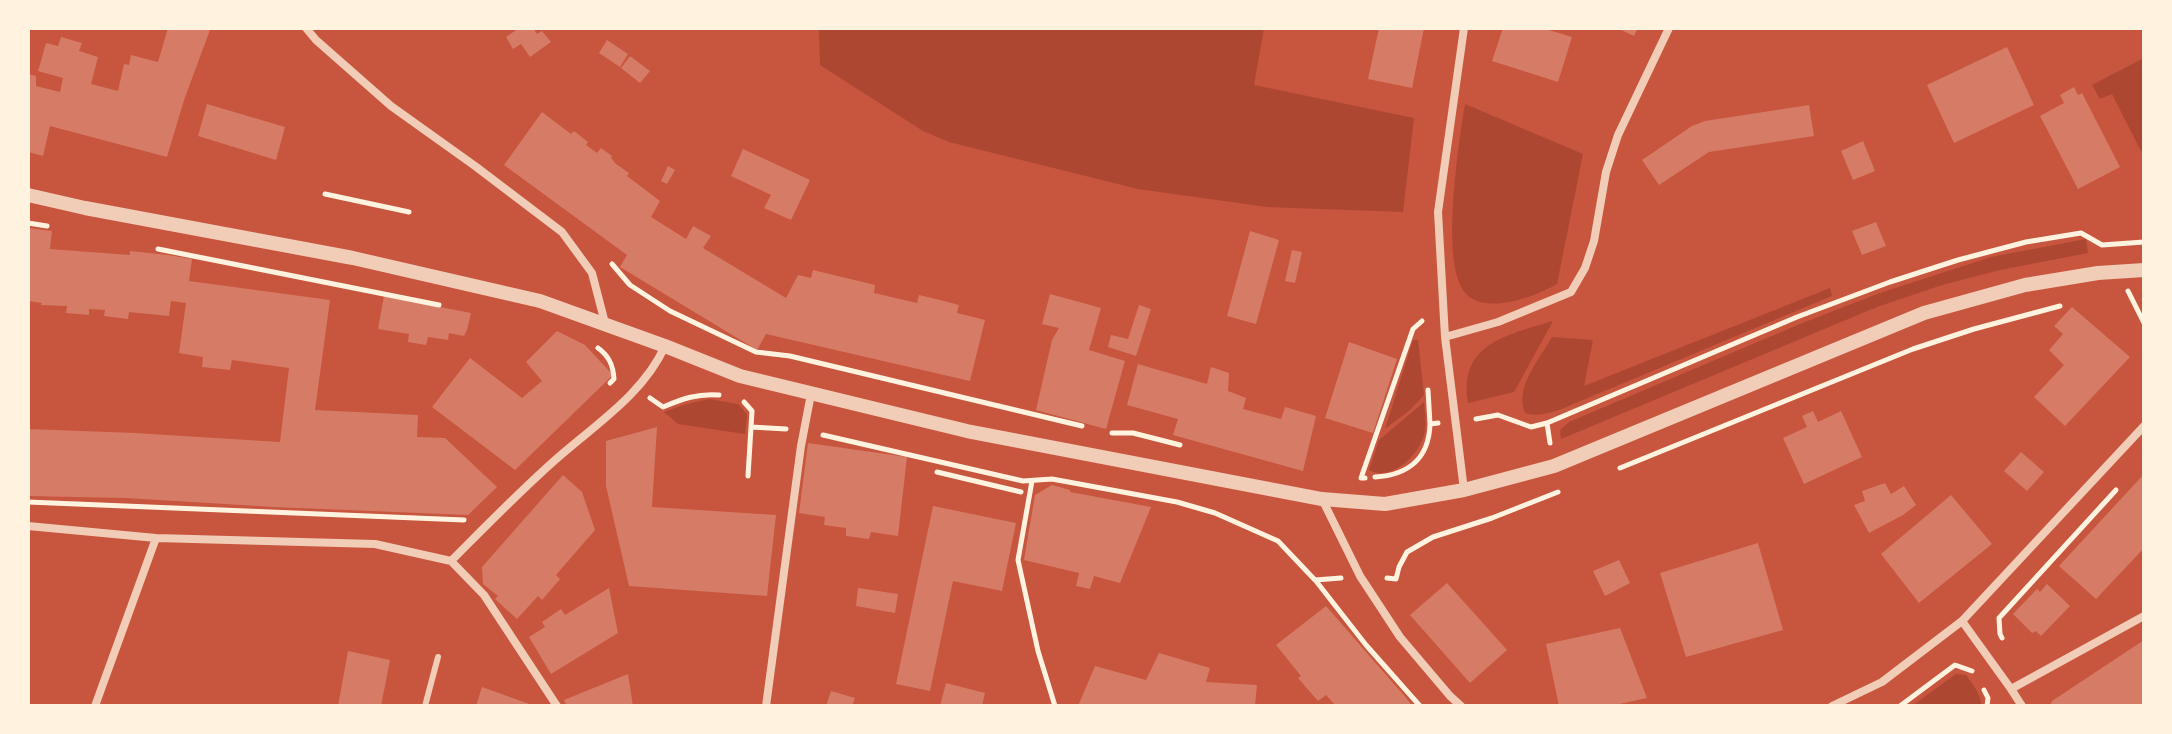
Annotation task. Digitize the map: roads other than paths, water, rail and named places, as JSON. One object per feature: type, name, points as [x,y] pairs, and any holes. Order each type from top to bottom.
[{"type":"street","points":[[306,28],[391,106],[562,232],[592,273],[605,323]]},
{"type":"street","points":[[1464,28],[1438,212],[1445,337],[1464,490]]},
{"type":"street","points":[[1445,337],[1498,322],[1571,292],[1585,268],[1594,241],[1606,172],[1618,135],[1669,28]]},
{"type":"street","points":[[28,195],[366,261],[540,301],[740,376],[967,431],[1322,499],[1385,504],[1464,490],[1554,466],[1924,313],[2025,285],[2098,273],[2144,270]]},
{"type":"street","points":[[451,561],[552,463],[636,389],[656,365],[665,346]]},
{"type":"street","points":[[766,706],[811,394]]},
{"type":"street","points":[[1832,706],[1882,682],[1962,621],[2144,426]]},
{"type":"street","points":[[1322,499],[1360,576],[1400,637],[1461,706]]},
{"type":"street","points":[[28,526],[156,538],[375,544],[451,561],[484,595],[557,706]]},
{"type":"street","points":[[95,706],[156,538]]},
{"type":"street","points":[[2011,689],[2144,616]]},
{"type":"street","points":[[1962,621],[2022,706]]},
{"type":"lane","points":[[425,706],[438,657]]}]
